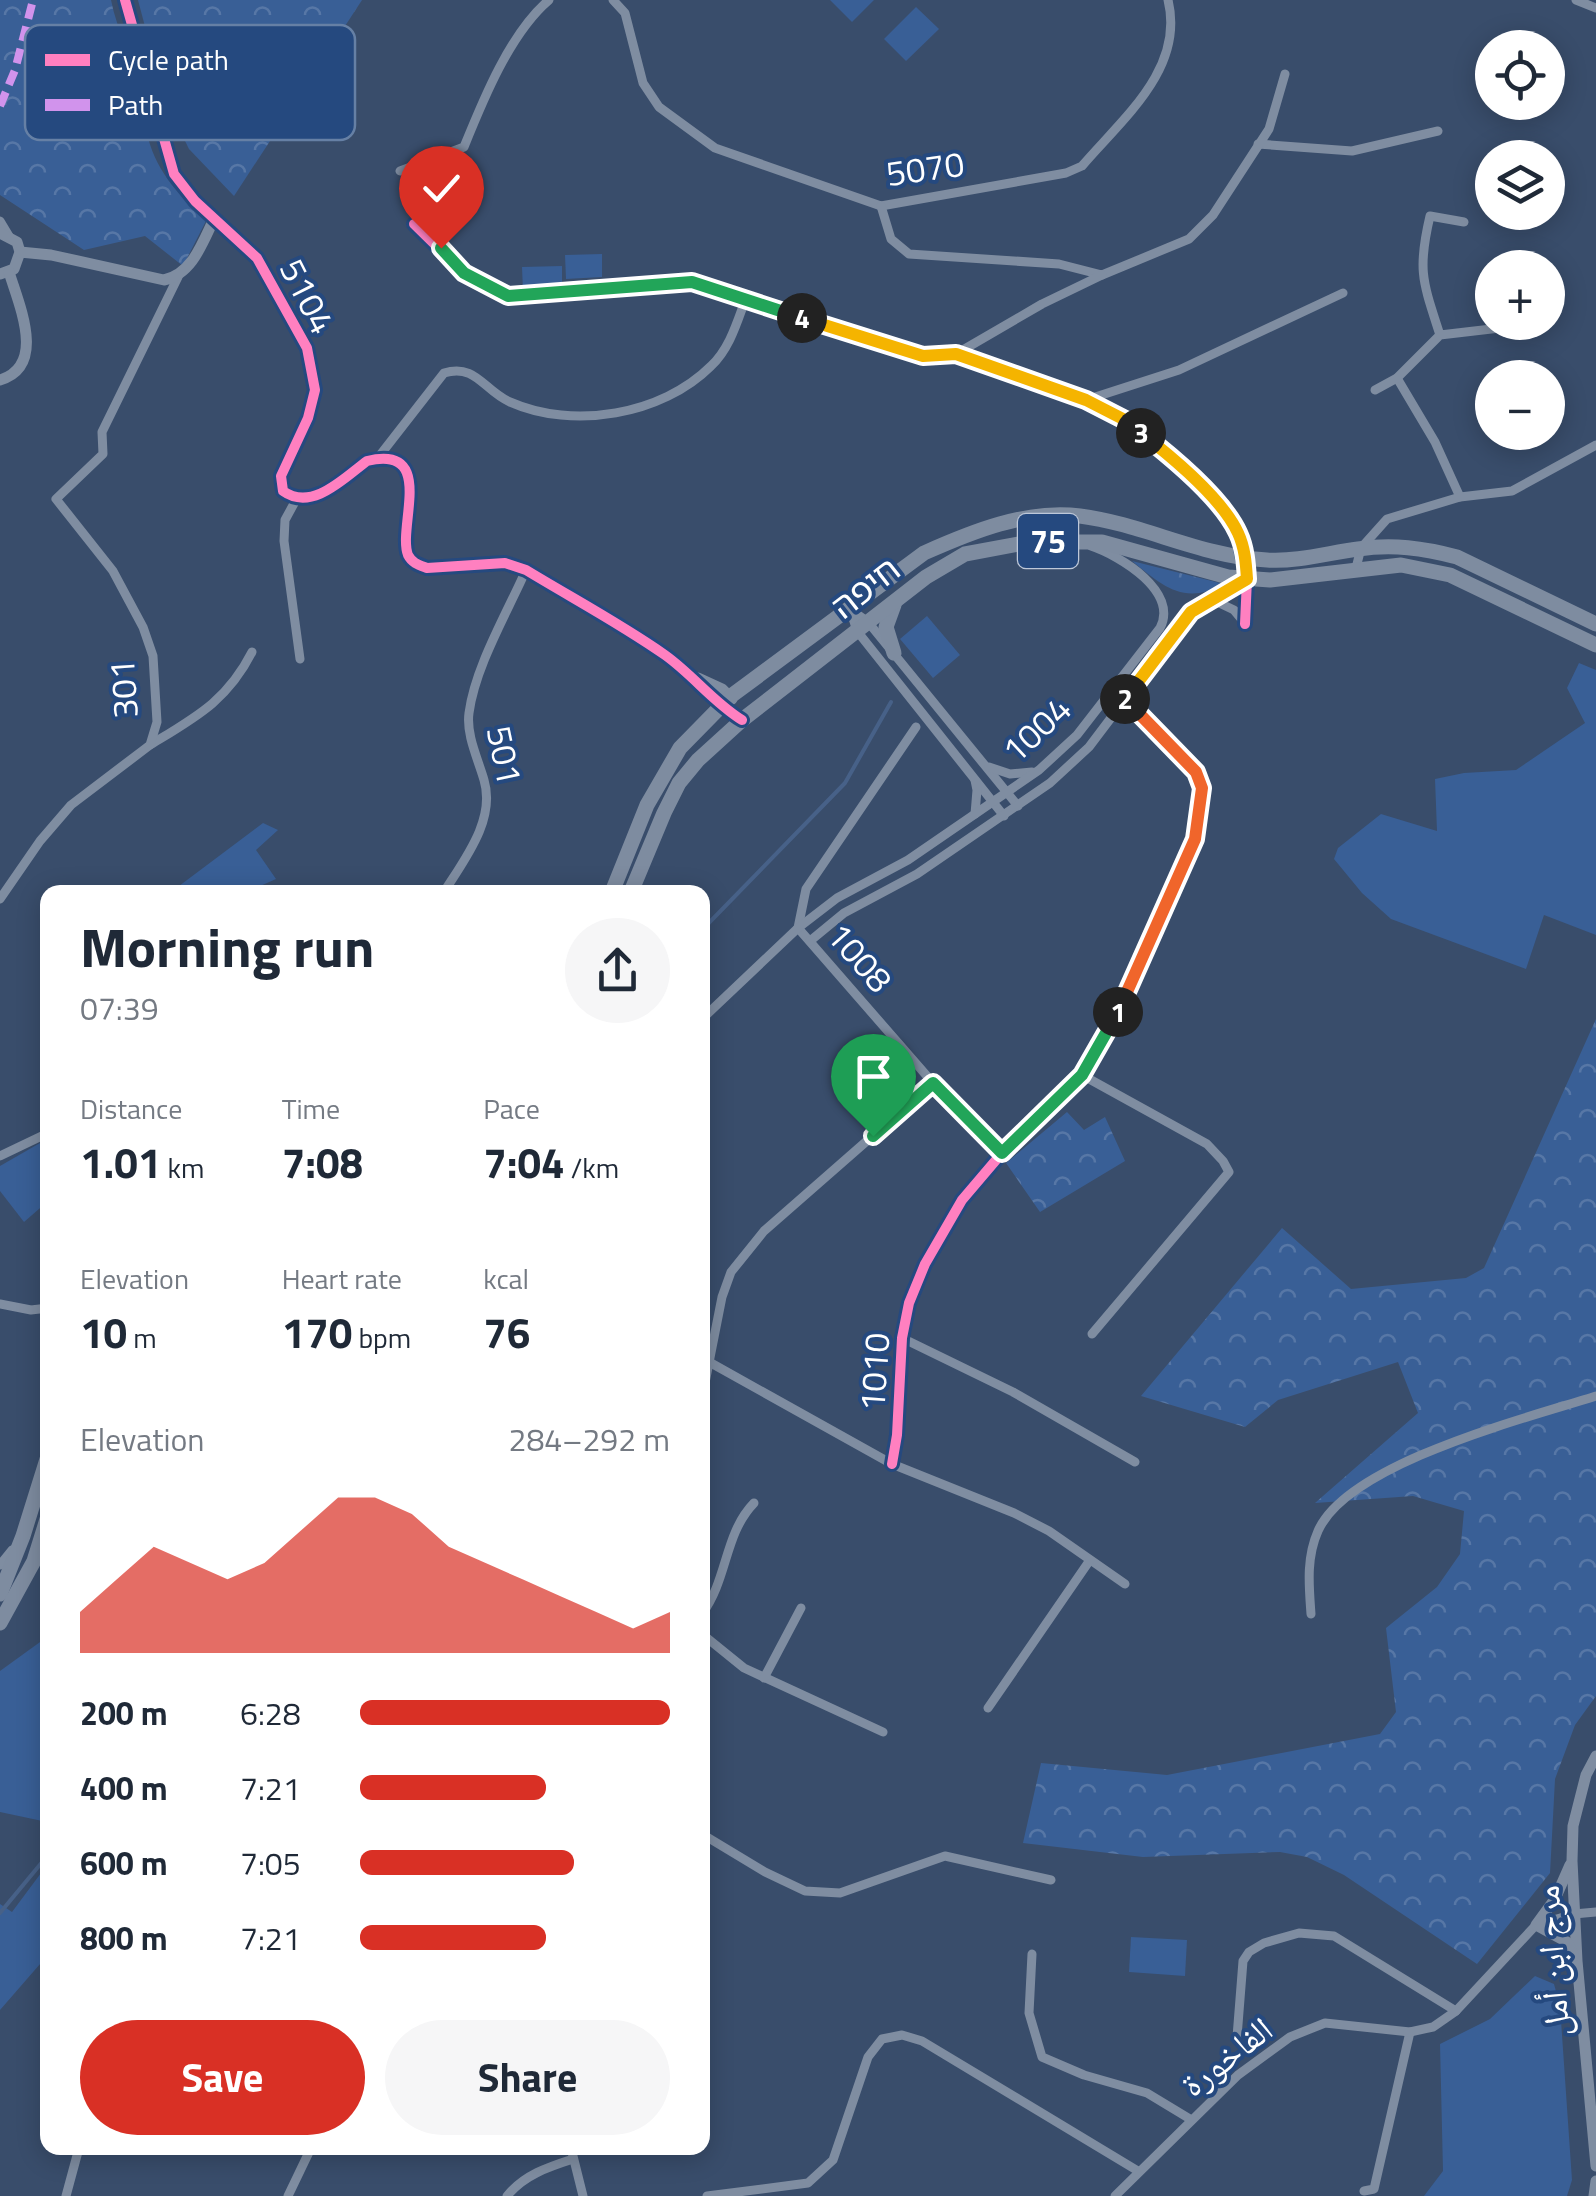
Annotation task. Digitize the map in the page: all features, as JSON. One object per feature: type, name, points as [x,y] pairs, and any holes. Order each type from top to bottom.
[{"type":"highway","name":"חיפה","points":[[615,885],[647,805],[680,748],[725,701],[924,553],[1029,517],[1081,516],[1223,554]]},
{"type":"highway","name":"חיפה","points":[[634,885],[679,783],[698,760],[742,720],[862,626],[926,577],[965,554],[1030,542],[1102,542],[1247,579]]},
{"type":"highway","name":"75","points":[[1223,554],[1283,560],[1402,546],[1457,557],[1596,624]]},
{"type":"highway","name":"75","points":[[1247,579],[1286,580],[1401,565],[1450,575],[1596,645]]},
{"type":"highway","points":[[894,653],[886,627],[897,599]]},
{"type":"highway","points":[[1,1593],[40,1482]]},
{"type":"highway","points":[[0,1623],[34,1562],[40,1542]]},
{"type":"street","name":"5104","points":[[126,0],[133,25]]},
{"type":"street","points":[[400,172],[464,146],[497,74],[534,13],[549,0]]},
{"type":"street","name":"5070","points":[[613,0],[625,12],[643,84],[659,107],[715,148],[882,206],[1066,173],[1082,166],[1148,89],[1163,64],[1171,43],[1168,0]]},
{"type":"street","points":[[1576,0],[1596,8]]},
{"type":"street","points":[[956,354],[1042,304],[1189,238],[1213,216],[1258,144],[1278,107],[1285,74]]},
{"type":"street","points":[[1258,144],[1352,151],[1438,131]]},
{"type":"street","name":"5104","points":[[165,140],[174,174],[196,201],[258,258],[307,348],[315,390],[308,418],[280,484],[283,492],[297,498]]},
{"type":"street","points":[[882,206],[892,239],[909,254],[1060,264],[1102,275]]},
{"type":"street","points":[[1440,335],[1422,279],[1422,251],[1430,216],[1464,222]]},
{"type":"street","points":[[0,221],[4,234],[20,252],[51,255],[149,278],[178,277],[193,260],[215,217]]},
{"type":"street","points":[[414,224],[464,273],[508,296],[692,282],[923,356],[956,354],[1086,400],[1125,420],[1164,451],[1234,525],[1246,558],[1245,624],[1234,610],[1212,600]]},
{"type":"street","points":[[0,380],[12,376],[25,358],[22,316],[4,273],[18,264],[20,252]]},
{"type":"street","name":"301","points":[[0,899],[40,841],[72,805],[150,745],[157,722],[154,656],[143,628],[113,571],[56,499],[104,454],[102,432],[178,277]]},
{"type":"street","points":[[1086,400],[1180,370],[1344,293]]},
{"type":"street","points":[[377,459],[444,373],[456,370],[472,372],[505,400],[535,411],[577,416],[646,407],[680,391],[713,365],[730,341],[746,298]]},
{"type":"street","points":[[1375,390],[1398,378],[1440,335],[1475,331]]},
{"type":"street","points":[[1398,378],[1435,442],[1460,497]]},
{"type":"street","points":[[1356,568],[1360,548],[1387,519],[1460,497],[1512,491],[1596,445]]},
{"type":"street","points":[[300,659],[284,541],[285,520],[297,498],[318,496],[367,461],[377,459],[398,464],[410,482],[406,538],[408,555],[415,564],[427,568],[505,563],[526,570],[662,652],[725,701],[742,720]]},
{"type":"street","points":[[1223,554],[1232,542],[1234,525]]},
{"type":"street","name":"1004","points":[[710,1011],[798,928],[837,898],[908,860],[1039,770],[1077,735],[1163,622],[1163,602],[1152,586],[1122,562],[1100,550],[1059,540]]},
{"type":"street","name":"501","points":[[448,885],[485,818],[488,800],[468,716],[476,684],[526,570]]},
{"type":"street","name":"1004","points":[[810,941],[844,912],[917,874],[1004,816],[1080,756],[1191,612],[1247,579]]},
{"type":"street","points":[[850,609],[1004,816]]},
{"type":"street","points":[[862,626],[894,653],[1018,806]]},
{"type":"street","points":[[150,745],[217,701],[240,676],[252,652]]},
{"type":"street","name":"1010","points":[[892,1464],[902,1338],[909,1303],[924,1264],[962,1200],[1002,1153],[1082,1075],[1123,1003],[1195,839],[1202,788],[1196,772],[1110,692]]},
{"type":"street","points":[[798,928],[806,889],[916,726]]},
{"type":"street","points":[[984,765],[1010,774],[1039,770]]},
{"type":"street","points":[[974,778],[978,790],[976,814]]},
{"type":"street","name":"1008","points":[[798,928],[933,1083],[1002,1153]]},
{"type":"street","points":[[1082,1075],[1207,1144],[1229,1172],[1092,1334]]},
{"type":"street","points":[[710,1348],[726,1283],[753,1244],[933,1083]]},
{"type":"street","points":[[0,1156],[40,1137]]},
{"type":"street","points":[[0,1304],[40,1309]]},
{"type":"street","points":[[902,1338],[1013,1392],[1135,1462]]},
{"type":"street","points":[[710,1362],[892,1464],[1014,1513],[1125,1584]]},
{"type":"street","points":[[1311,1614],[1308,1566],[1318,1529],[1340,1501],[1404,1460],[1596,1396]]},
{"type":"street","points":[[710,1599],[734,1531],[754,1502]]},
{"type":"street","points":[[0,1565],[23,1536]]},
{"type":"street","points":[[988,1708],[1090,1560]]},
{"type":"street","points":[[0,1582],[1,1593]]},
{"type":"street","points":[[764,1678],[801,1608]]},
{"type":"street","points":[[710,1640],[744,1668],[883,1732]]},
{"type":"street","name":"مرج ابن أمل","points":[[1596,1756],[1586,1775],[1572,1826],[1577,1961],[1596,2166]]},
{"type":"street","points":[[710,1839],[765,1872],[805,1890],[840,1893],[945,1856],[1051,1880]]},
{"type":"street","points":[[1536,1925],[1555,1899],[1572,1861]]},
{"type":"street","points":[[1536,1925],[1596,1912]]},
{"type":"street","points":[[1536,1925],[1568,1942],[1577,1961]]},
{"type":"street","name":"الفاخورة","points":[[1116,2196],[1238,2074],[1290,2037],[1325,2024],[1410,2032],[1433,2026],[1456,2011],[1536,1925]]},
{"type":"street","points":[[1237,2037],[1243,1961],[1264,1943],[1300,1933],[1334,1936],[1456,2011]]},
{"type":"street","points":[[1032,1954],[1029,2012],[1042,2057],[1084,2075],[1147,2093],[1190,2119]]},
{"type":"street","points":[[1364,2191],[1374,2189],[1410,2032]]},
{"type":"street","points":[[708,2196],[808,2183],[833,2160],[868,2056],[882,2039],[902,2035],[922,2041],[1138,2171]]},
{"type":"street","points":[[66,2196],[77,2155]]},
{"type":"street","points":[[288,2196],[307,2155]]},
{"type":"street","points":[[508,2196],[518,2183],[568,2155]]},
{"type":"street","points":[[573,2155],[583,2196]]},
{"type":"street","points":[[1594,2196],[1596,2181]]},
{"type":"green space","points":[[0,0],[111,0],[118,25],[25,25],[25,140],[149,140],[171,184],[206,221],[183,266],[145,236],[84,250],[0,195]]},
{"type":"green space","points":[[138,0],[362,0],[346,25],[145,25]]},
{"type":"green space","points":[[830,0],[874,0],[852,22]]},
{"type":"green space","points":[[916,7],[939,29],[906,61],[884,39]]},
{"type":"green space","points":[[185,140],[271,140],[234,196]]},
{"type":"green space","points":[[602,254],[602,277],[566,279],[565,255]]},
{"type":"green space","points":[[562,266],[562,289],[523,291],[522,267]]},
{"type":"green space","points":[[1132,561],[1224,584],[1185,593],[1164,585]]},
{"type":"green space","points":[[927,616],[960,655],[933,678],[900,639]]},
{"type":"green space","points":[[1579,663],[1596,670],[1596,935],[1544,915],[1526,969],[1391,919],[1362,893],[1334,859],[1338,848],[1381,814],[1437,831],[1435,779],[1516,770],[1585,723],[1567,688]]},
{"type":"green space","points":[[263,823],[278,830],[256,850],[276,879],[263,885],[180,885]]},
{"type":"green space","points":[[1596,1019],[1596,1696],[1575,1725],[1555,1779],[1550,1873],[1477,1964],[1344,1875],[1307,1857],[1280,1852],[1143,1857],[1023,1843],[1041,1763],[1167,1775],[1380,1734],[1396,1712],[1386,1628],[1437,1587],[1460,1554],[1464,1511],[1413,1496],[1315,1503],[1418,1413],[1398,1362],[1278,1400],[1245,1427],[1141,1396],[1282,1228],[1351,1289],[1466,1278],[1484,1268]]},
{"type":"green space","points":[[1067,1112],[1084,1130],[1105,1117],[1125,1161],[1040,1212],[1006,1163]]},
{"type":"green space","points":[[40,1143],[40,1208],[24,1222],[0,1191],[0,1166]]},
{"type":"green space","points":[[40,1642],[40,1821],[0,1812],[0,1671]]},
{"type":"green space","points":[[40,1874],[40,1964],[0,2010],[0,1904],[12,1912]]},
{"type":"green space","points":[[1131,1937],[1187,1940],[1185,1976],[1129,1972]]},
{"type":"green space","points":[[1535,1976],[1554,1984],[1560,2006],[1572,2180],[1567,2196],[1424,2196],[1443,2171],[1440,2044],[1490,2019]]},
{"type":"waterway","points":[[710,922],[845,783],[891,702]]},
{"type":"waterway","points":[[0,1913],[40,1865]]},
{"type":"marked path","points":[[27,25],[33,0]]},
{"type":"marked path","points":[[0,106],[25,31]]},
{"type":"cycle path","points":[[125,0],[132,25]]},
{"type":"cycle path","points":[[164,140],[174,174],[195,201],[257,258],[307,348],[315,390],[308,418],[281,476],[283,491],[305,498],[338,484],[367,461],[388,459],[401,465],[408,476],[406,542],[414,562],[427,568],[505,563],[526,570],[665,655],[742,720]]},
{"type":"cycle path","points":[[414,224],[464,273],[508,296],[691,283],[923,356],[956,354],[1086,400],[1125,420],[1165,451],[1224,511],[1238,533],[1247,579],[1245,624]]},
{"type":"cycle path","points":[[892,1464],[902,1338],[909,1303],[925,1264],[962,1200],[1002,1153],[1082,1075],[1123,1003],[1195,839],[1202,788],[1197,772],[1160,733],[1110,692]]},
{"type":"route","points":[[441,248],[464,273],[508,296],[692,282],[923,356],[956,354],[1086,400],[1125,420],[1164,451],[1224,511],[1238,533],[1246,558],[1247,579],[1191,612],[1124,701],[1196,772],[1202,788],[1195,839],[1123,1003],[1082,1075],[1002,1153],[933,1083],[873,1136]]}]
